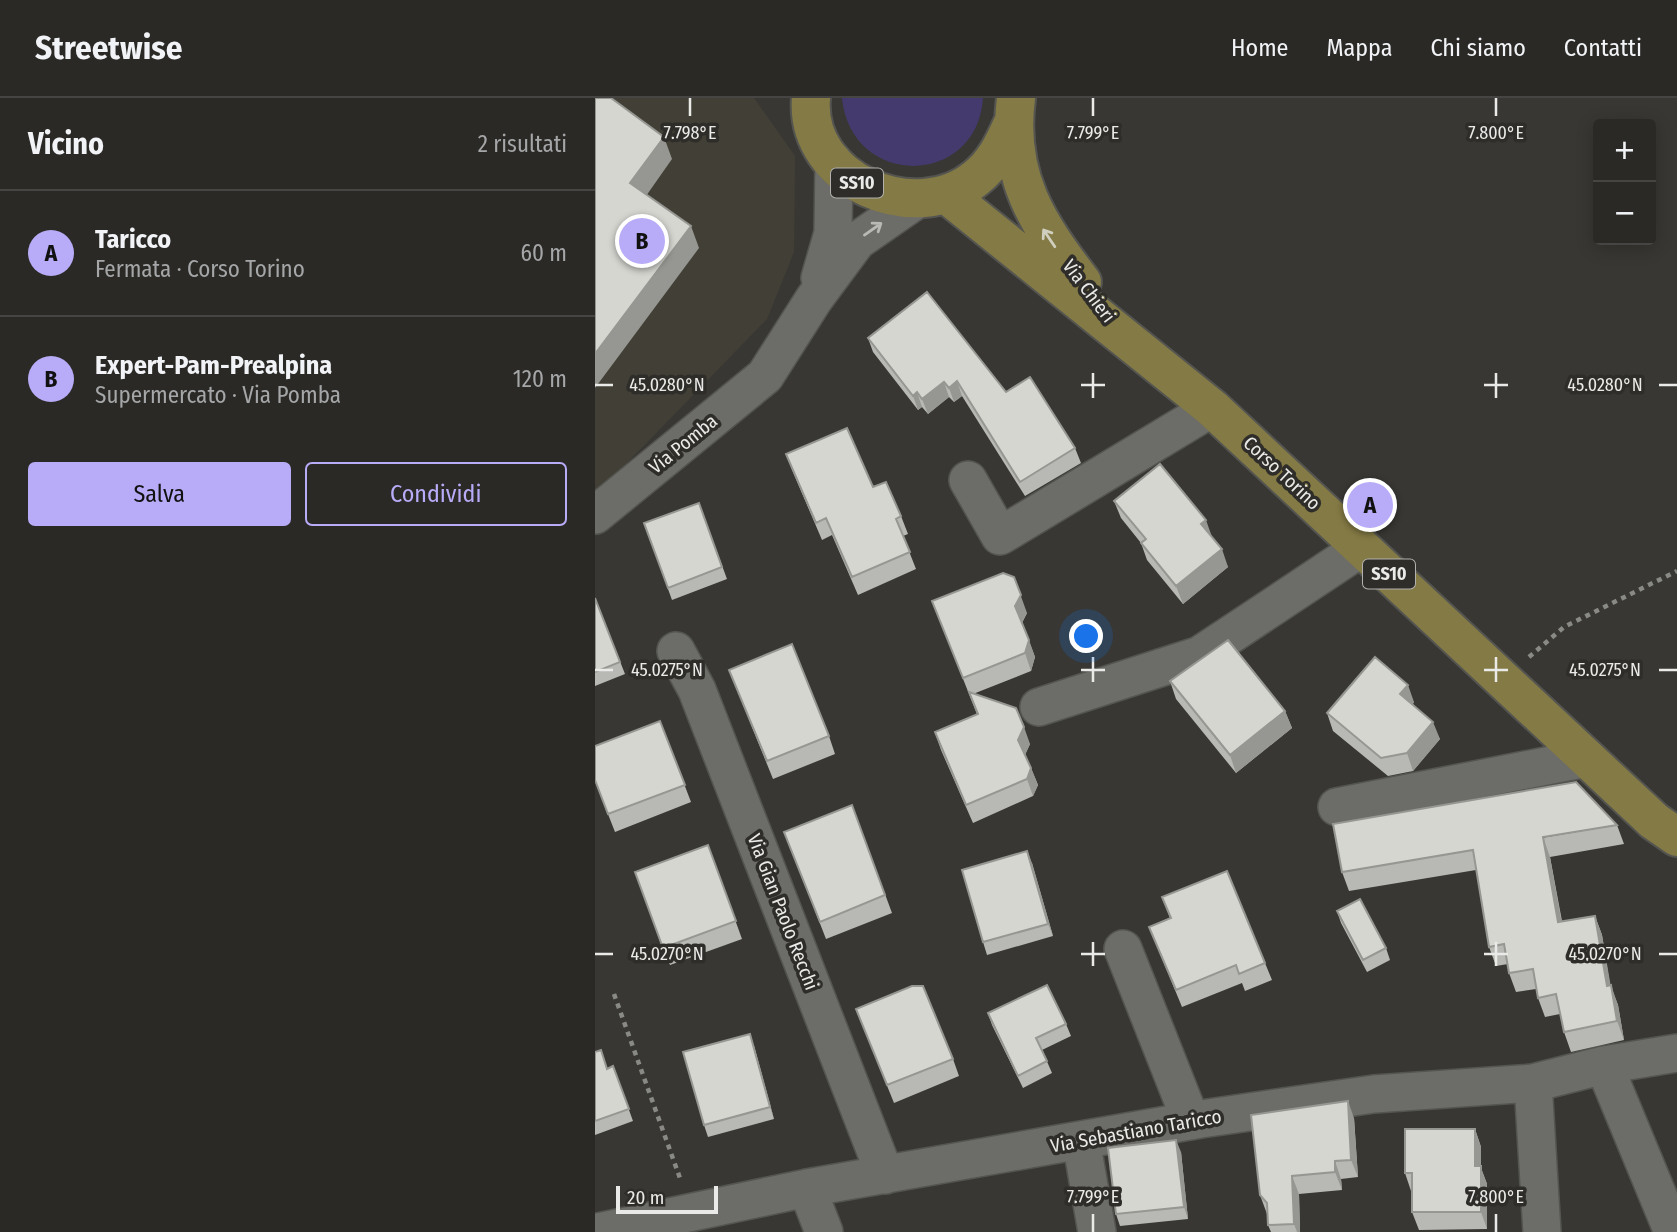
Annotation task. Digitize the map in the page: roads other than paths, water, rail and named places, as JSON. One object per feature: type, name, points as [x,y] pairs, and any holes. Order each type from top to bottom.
[{"type":"main road","name":"Via Chieri","points":[[809,101],[818,136],[834,162],[857,183],[885,196],[931,197],[976,179],[999,155],[1014,111]]},
{"type":"main road","name":"Via Chieri","points":[[1014,111],[1018,173],[1045,234],[1120,331]]},
{"type":"main road","name":"Via Chieri","points":[[931,197],[1120,331]]},
{"type":"main road","name":"Corso Torino","points":[[1120,331],[1212,408],[1502,680],[1666,829],[1677,851]]},
{"type":"street","name":"Via Pomba","points":[[814,299],[833,233],[834,162]]},
{"type":"street","name":"Via Pomba","points":[[595,515],[765,376],[814,299],[857,241],[931,197]]},
{"type":"street","points":[[968,480],[1000,536],[1212,408]]},
{"type":"street","points":[[1039,707],[1200,655],[1361,548]]},
{"type":"street","name":"Via Gian Paolo Recchi","points":[[676,651],[697,690],[884,1175]]},
{"type":"street","points":[[1336,807],[1587,758]]},
{"type":"street","points":[[1123,949],[1191,1121]]},
{"type":"street","name":"Via Sebastiano Taricco","points":[[598,1232],[807,1188],[1191,1121],[1374,1094],[1532,1083],[1604,1065],[1677,1053]]},
{"type":"street","points":[[1604,1065],[1673,1232]]},
{"type":"street","points":[[1532,1083],[1542,1232]]},
{"type":"street","points":[[1081,1140],[1097,1232]]},
{"type":"street","points":[[807,1188],[824,1232]]},
{"type":"place","name":"Expert-Pam-Prealpina","points":[[642,241]]},
{"type":"place","name":"Taricco","points":[[1370,505]]}]
